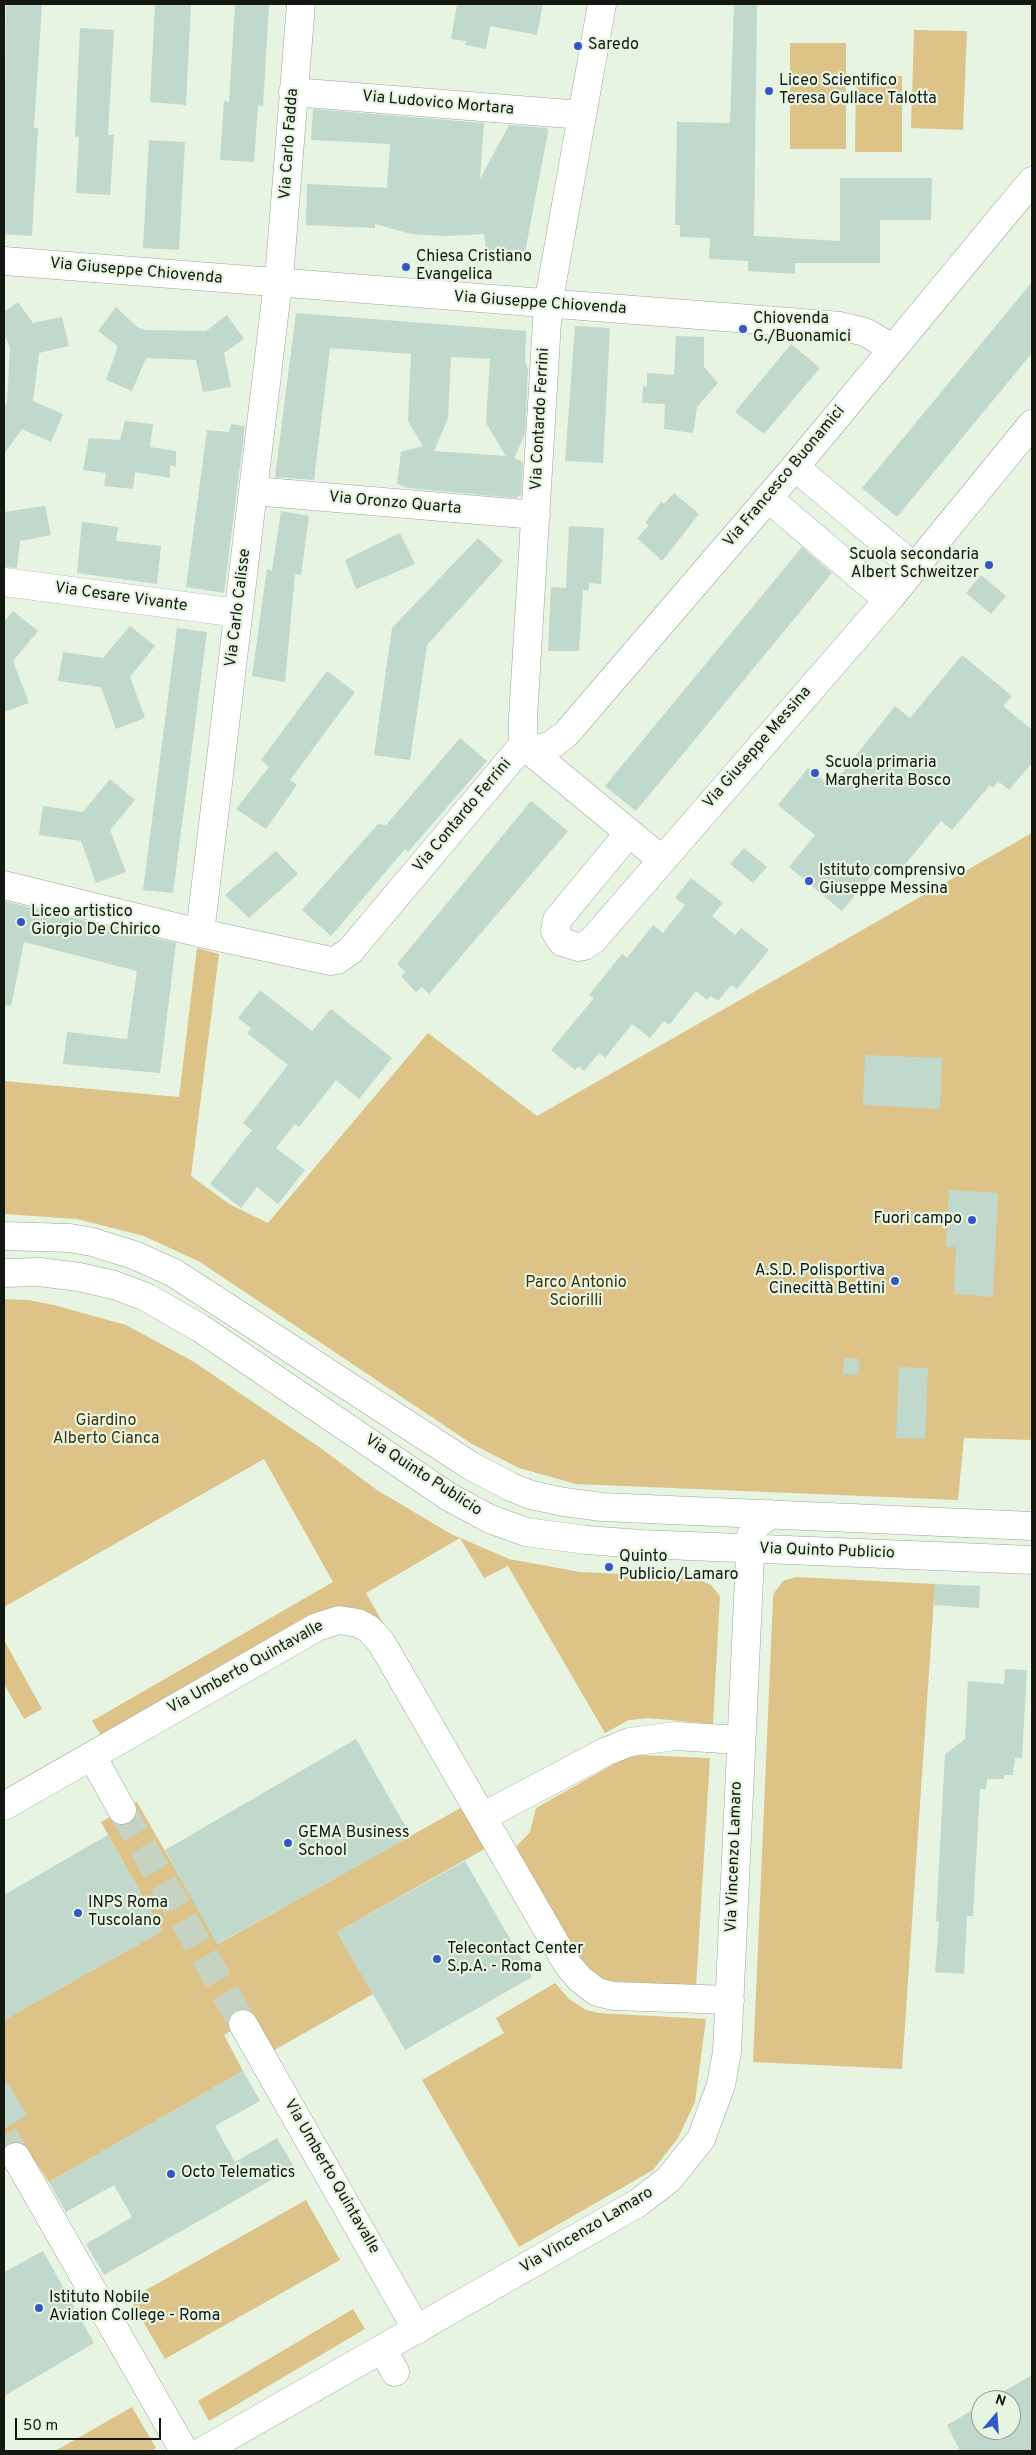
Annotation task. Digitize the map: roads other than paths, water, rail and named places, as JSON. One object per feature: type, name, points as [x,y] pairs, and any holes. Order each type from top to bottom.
[{"type":"street","name":"Via Carlo Fadda","points":[[278,284],[287,200],[301,4]]},
{"type":"street","name":"Via Contardo Ferrini","points":[[4,885],[200,933],[331,960],[343,958],[523,745],[523,718],[548,305],[602,4]]},
{"type":"street","name":"Via Ludovico Mortara","points":[[294,92],[582,115]]},
{"type":"street","name":"Via Francesco Buonamici","points":[[523,745],[539,748],[550,746],[566,734],[768,498],[892,348],[1029,190]]},
{"type":"street","name":"Via Giuseppe Chiovenda","points":[[4,261],[278,284],[846,327],[866,332],[892,348]]},
{"type":"street","name":"Via Carlo Calisse","points":[[200,933],[278,284]]},
{"type":"street","name":"Via Giuseppe Messina","points":[[629,834],[557,920],[555,931],[562,942],[574,947],[589,944],[888,600],[1032,424]]},
{"type":"street","points":[[795,466],[914,567]]},
{"type":"street","name":"Via Oronzo Quarta","points":[[254,491],[536,515]]},
{"type":"street","points":[[768,498],[888,600]]},
{"type":"street","name":"Via Cesare Vivante","points":[[4,582],[238,614]]},
{"type":"street","points":[[523,745],[661,859]]},
{"type":"street","name":"Via Quinto Publicio","points":[[4,1236],[70,1238],[92,1242],[134,1255],[174,1273],[420,1435],[471,1466],[515,1489],[550,1500],[586,1505],[1032,1526]]},
{"type":"street","name":"Via Quinto Publicio","points":[[4,1272],[39,1272],[79,1277],[114,1285],[146,1297],[200,1328],[449,1497],[467,1508],[526,1532],[586,1540],[750,1549],[1032,1560]]},
{"type":"street","name":"Via Vincenzo Lamaro","points":[[203,2451],[389,2361],[418,2330],[638,2203],[661,2186],[679,2169],[700,2139],[721,2085],[727,2060],[750,1549],[752,1530],[771,1514]]},
{"type":"street","name":"Via Umberto Quintavalle","points":[[4,1806],[317,1627],[329,1622],[345,1620],[364,1626],[381,1642],[484,1816],[572,1971],[585,1984],[597,1992],[613,1996],[730,2000]]},
{"type":"street","points":[[484,1816],[605,1752],[630,1742],[651,1737],[674,1736],[740,1740]]},
{"type":"street","points":[[92,1756],[122,1810]]},
{"type":"street","name":"Via Umberto Quintavalle","points":[[244,2024],[418,2330]]},
{"type":"street","points":[[16,2157],[184,2451]]},
{"type":"tunnel","points":[[122,1810],[243,2024]]},
{"type":"tunnel","points":[[4,2135],[16,2157]]},
{"type":"place","name":"Saredo","points":[[578,46]]},
{"type":"place","name":"Liceo Scientifico Teresa Gullace Talotta","points":[[769,91]]},
{"type":"place","name":"Chiesa Cristiano Evangelica","points":[[406,267]]},
{"type":"place","name":"Chiovenda G./Buonamici","points":[[743,329]]},
{"type":"place","name":"Scuola secondaria Albert Schweitzer","points":[[989,565]]},
{"type":"place","name":"Scuola primaria Margherita Bosco","points":[[815,773]]},
{"type":"place","name":"Istituto comprensivo Giuseppe Messina","points":[[809,881]]},
{"type":"place","name":"Liceo artistico Giorgio De Chirico","points":[[21,922]]},
{"type":"place","name":"Fuori campo","points":[[972,1220]]},
{"type":"place","name":"A.S.D. Polisportiva Cinecittà Bettini","points":[[895,1281]]},
{"type":"place","name":"Quinto Publicio/Lamaro","points":[[609,1567]]},
{"type":"place","name":"GEMA Business School","points":[[288,1843]]},
{"type":"place","name":"INPS Roma Tuscolano","points":[[78,1913]]},
{"type":"place","name":"Telecontact Center S.p.A. - Roma","points":[[437,1959]]},
{"type":"place","name":"Octo Telematics","points":[[171,2174]]},
{"type":"place","name":"Istituto Nobile Aviation College - Roma","points":[[39,2308]]},
{"type":"park label","name":"Parco Antonio Sciorilli","points":[[576,1293]]},
{"type":"park label","name":"Giardino Alberto Cianca","points":[[106,1431]]}]
